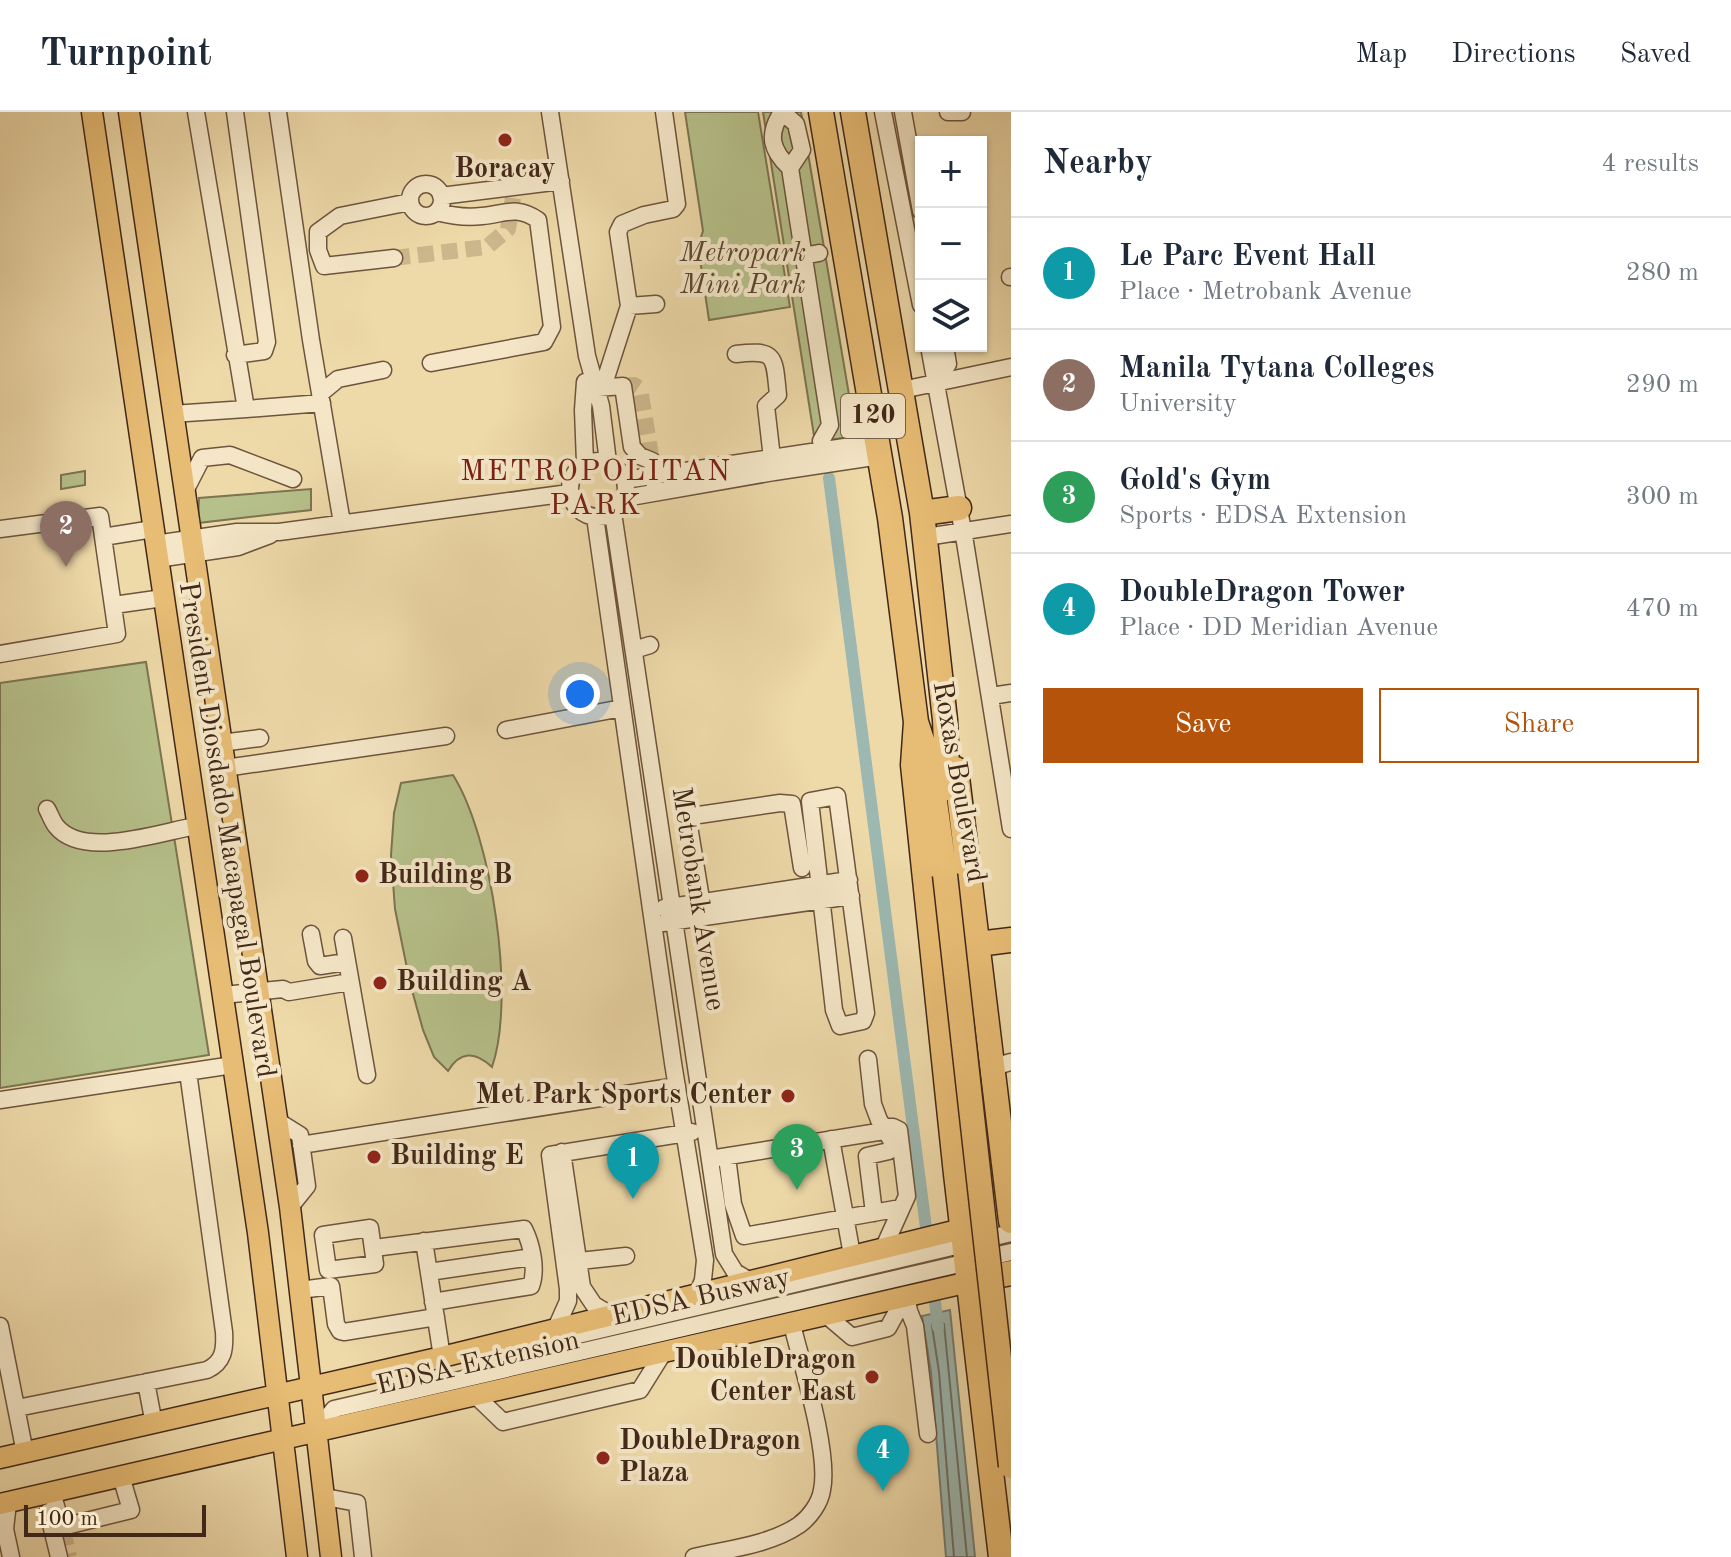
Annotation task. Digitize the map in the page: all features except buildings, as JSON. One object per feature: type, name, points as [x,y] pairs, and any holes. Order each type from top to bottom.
[{"type":"highway","name":"Roxas Boulevard","points":[[821,112],[890,518],[916,722],[930,765],[952,874],[1011,1351]]},
{"type":"highway","name":"Roxas Boulevard","points":[[853,112],[924,525],[945,720],[952,874],[1011,1466]]},
{"type":"highway","points":[[924,525],[962,527]]},
{"type":"highway","name":"120","points":[[945,720],[956,762],[978,944],[1002,1064],[1005,1168],[1011,1220]]},
{"type":"highway","name":"120","points":[[916,722],[913,765],[956,1174],[956,1256]]},
{"type":"highway","points":[[978,944],[1011,940]]},
{"type":"highway","points":[[956,1174],[969,1188],[978,1190],[996,1185],[1005,1168]]},
{"type":"highway","points":[[956,1256],[1011,1220]]},
{"type":"highway","points":[[956,1256],[1011,1273]]},
{"type":"highway","points":[[956,1256],[978,1365],[1001,1557]]},
{"type":"highway","points":[[978,1365],[991,1352],[1011,1351]]},
{"type":"main road","name":"President Diosdado Macapagal Boulevard","points":[[92,112],[258,1233],[297,1557]]},
{"type":"main road","name":"President Diosdado Macapagal Boulevard","points":[[129,112],[290,1207],[331,1557]]},
{"type":"main road","name":"EDSA Extension","points":[[0,1458],[313,1388],[884,1247],[956,1256]]},
{"type":"main road","name":"EDSA Extension","points":[[4,1503],[825,1314],[909,1288],[956,1256]]},
{"type":"street","points":[[196,112],[246,409]]},
{"type":"street","points":[[235,112],[267,342],[264,351],[235,355]]},
{"type":"street","points":[[278,112],[342,523]]},
{"type":"street","points":[[550,112],[587,356],[608,462]]},
{"type":"street","points":[[585,463],[595,388],[629,306],[618,232],[622,224],[644,215],[673,209],[677,204],[664,112]]},
{"type":"street","points":[[790,168],[802,150],[796,124],[782,112],[772,131],[776,153],[790,168],[811,255],[830,425],[821,441]]},
{"type":"street","points":[[883,112],[916,280]]},
{"type":"street","points":[[903,112],[920,208]]},
{"type":"street","points":[[948,112],[962,112]]},
{"type":"street","points":[[431,363],[544,342],[552,327],[538,220],[518,210],[481,217],[454,217],[439,204],[436,188],[421,186],[413,192],[410,202],[414,211],[423,216],[439,204],[514,193],[561,181]]},
{"type":"street","points":[[394,258],[324,266],[318,250],[318,232],[340,216],[410,202]]},
{"type":"street","points":[[629,306],[656,304]]},
{"type":"street","points":[[736,354],[762,351],[775,365],[778,395],[766,406],[773,465]]},
{"type":"street","points":[[930,352],[991,696],[1011,829]]},
{"type":"street","points":[[936,383],[948,364],[946,352]]},
{"type":"street","points":[[902,390],[1011,367]]},
{"type":"street","points":[[172,414],[246,409],[321,398],[338,379],[383,370]]},
{"type":"street","points":[[595,388],[623,386],[632,447],[654,476]]},
{"type":"street","points":[[175,437],[202,458],[230,455],[293,479]]},
{"type":"street","points":[[625,480],[654,476],[726,481],[773,465],[879,449]]},
{"type":"street","points":[[184,493],[202,458]]},
{"type":"street","points":[[625,498],[625,480],[608,462],[585,463],[572,476],[569,493],[578,509],[595,517],[613,513],[625,498],[654,476]]},
{"type":"street","points":[[103,537],[193,546],[237,532],[279,532],[569,493]]},
{"type":"street","name":"Metrobank Avenue","points":[[613,513],[642,648],[672,914],[706,1130],[718,1158],[724,1254],[735,1272],[750,1281]]},
{"type":"street","points":[[0,529],[100,516],[117,634],[0,654]]},
{"type":"street","name":"Metrobank Avenue","points":[[595,517],[651,917],[705,1260],[698,1293]]},
{"type":"street","points":[[962,527],[1011,524]]},
{"type":"street","points":[[962,527],[1011,532]]},
{"type":"street","points":[[114,605],[163,598]]},
{"type":"street","points":[[991,696],[1011,693]]},
{"type":"street","points":[[506,730],[622,708]]},
{"type":"street","points":[[225,768],[446,736]]},
{"type":"street","points":[[221,743],[260,738]]},
{"type":"street","points":[[839,798],[850,888],[866,1013],[863,1021],[840,1026],[834,1010],[812,799],[839,798]]},
{"type":"street","points":[[696,910],[689,826],[692,816],[780,803],[792,804],[802,868]]},
{"type":"street","points":[[47,809],[57,827],[89,843],[116,843],[196,826]]},
{"type":"street","points":[[651,917],[850,888]]},
{"type":"street","points":[[311,934],[316,961],[320,966],[348,973]]},
{"type":"street","points":[[343,938],[367,1075]]},
{"type":"street","points":[[223,995],[283,989],[289,992],[348,973]]},
{"type":"street","points":[[868,1059],[873,1104],[893,1147],[867,1158],[874,1213]]},
{"type":"street","points":[[0,1100],[233,1065]]},
{"type":"street","points":[[17,1408],[207,1370],[219,1362],[225,1346],[224,1332],[188,1072]]},
{"type":"street","points":[[301,1145],[677,1086]]},
{"type":"street","points":[[276,1120],[300,1135],[307,1186],[290,1207]]},
{"type":"street","points":[[884,1247],[907,1196],[899,1130],[893,1127],[718,1158],[744,1236],[895,1209]]},
{"type":"street","points":[[611,1315],[586,1296],[572,1262],[550,1155],[706,1130]]},
{"type":"street","points":[[851,1136],[862,1152],[857,1158],[843,1163],[852,1255]]},
{"type":"street","points":[[831,1139],[849,1218]]},
{"type":"street","points":[[300,1290],[331,1286],[336,1324],[344,1332],[531,1286],[533,1282],[532,1257],[522,1227],[382,1247]]},
{"type":"street","points":[[370,1228],[375,1264],[328,1270],[323,1235],[370,1228]]},
{"type":"street","points":[[528,1238],[567,1233]]},
{"type":"street","points":[[956,1256],[1011,1233]]},
{"type":"street","points":[[424,1241],[442,1357]]},
{"type":"street","name":"EDSA Busway","points":[[511,1340],[561,1339],[906,1250]]},
{"type":"street","points":[[956,1256],[1011,1252]]},
{"type":"street","points":[[572,1262],[626,1256]]},
{"type":"street","points":[[429,1272],[532,1257]]},
{"type":"street","points":[[556,1328],[568,1301],[572,1262]]},
{"type":"street","points":[[825,1314],[852,1337],[888,1328],[909,1288]]},
{"type":"street","points":[[909,1288],[909,1311],[915,1326],[928,1434]]},
{"type":"street","name":"EDSA Busway","points":[[317,1430],[334,1409],[909,1288]]},
{"type":"street","points":[[694,1557],[775,1537],[801,1524],[815,1508],[822,1490],[824,1460],[791,1321]]},
{"type":"street","points":[[0,1326],[25,1453]]},
{"type":"street","points":[[474,1394],[503,1422],[549,1412],[640,1390],[665,1350]]},
{"type":"street","points":[[146,1382],[154,1424]]},
{"type":"street","points":[[48,1493],[63,1528],[131,1510],[121,1476]]},
{"type":"street","points":[[48,1493],[59,1557]]},
{"type":"street","points":[[325,1497],[357,1503],[363,1557]]},
{"type":"street","points":[[4,1503],[11,1557]]},
{"type":"green space","name":"Metropark Mini Park","points":[[685,112],[758,112],[790,307],[709,320],[698,246],[703,231]]},
{"type":"green space","points":[[763,112],[801,112],[856,436],[815,442]]},
{"type":"green space","points":[[85,471],[85,485],[61,489],[61,475]]},
{"type":"green space","points":[[311,489],[311,510],[198,523],[199,498]]},
{"type":"green space","points":[[146,662],[209,1055],[0,1088],[0,683]]},
{"type":"green space","points":[[453,775],[467,803],[489,876],[496,918],[502,1001],[499,1037],[492,1067],[480,1058],[468,1056],[458,1060],[448,1071],[434,1057],[410,983],[395,909],[391,855],[394,813],[401,783]]},
{"type":"water","points":[[950,1310],[975,1557],[946,1557],[931,1372],[922,1316]]},
{"type":"waterway","points":[[829,478],[928,1243]]},
{"type":"waterway","points":[[933,1286],[938,1327]]},
{"type":"tunnel","points":[[394,258],[487,247],[508,229],[513,198]]},
{"type":"tunnel","points":[[623,386],[634,385],[640,389],[652,461]]},
{"type":"tunnel","points":[[63,1530],[69,1557]]},
{"type":"place","name":"Boracay","points":[[505,140]]},
{"type":"place","name":"Manila Tytana Colleges","points":[[66,567]]},
{"type":"place","name":"Building B","points":[[362,876]]},
{"type":"place","name":"Building A","points":[[380,983]]},
{"type":"place","name":"Met Park Sports Center","points":[[788,1096]]},
{"type":"place","name":"Building E","points":[[374,1157]]},
{"type":"place","name":"Gold's Gym","points":[[797,1190]]},
{"type":"place","name":"Le Parc Event Hall","points":[[633,1199]]},
{"type":"place","name":"DoubleDragon Center East","points":[[872,1377]]},
{"type":"place","name":"DoubleDragon Plaza","points":[[603,1458]]},
{"type":"place","name":"DoubleDragon Tower","points":[[883,1491]]},
{"type":"district","name":"METROPOLITAN PARK","points":[[596,489]]}]
